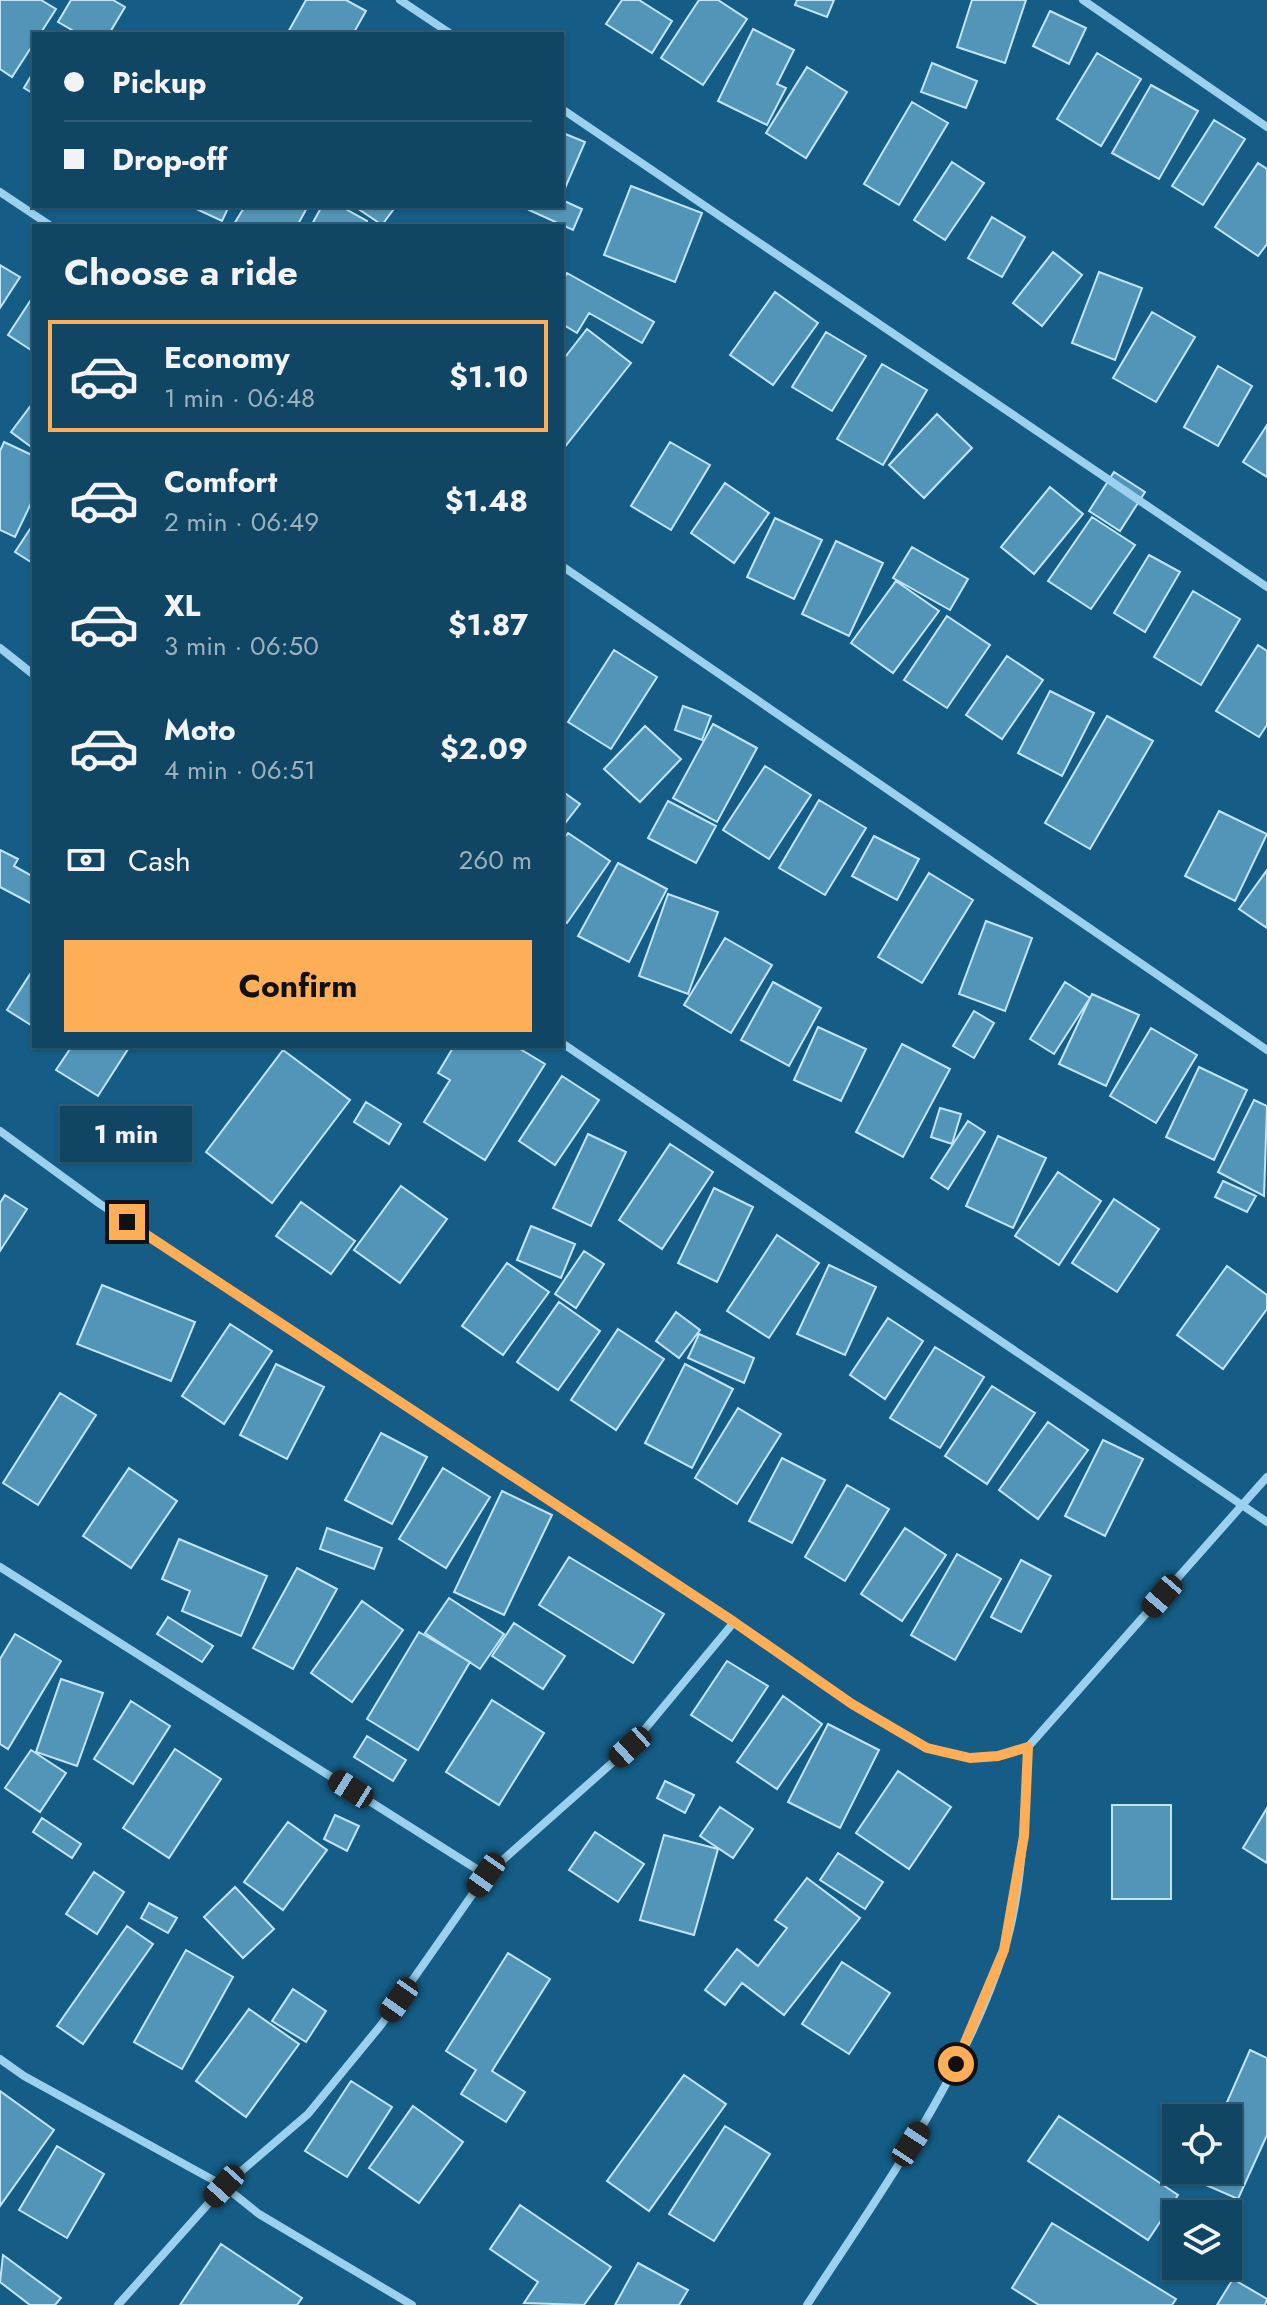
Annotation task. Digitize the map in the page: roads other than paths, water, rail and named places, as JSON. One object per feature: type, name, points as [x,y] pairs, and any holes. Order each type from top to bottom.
[{"type":"street","points":[[400,0],[448,32]]},
{"type":"street","points":[[1083,0],[1267,127]]},
{"type":"street","points":[[564,110],[1267,587]]},
{"type":"street","points":[[0,192],[48,224]]},
{"type":"street","points":[[564,567],[1267,1050]]},
{"type":"street","points":[[0,648],[32,673]]},
{"type":"street","points":[[564,1044],[1267,1522]]},
{"type":"street","points":[[0,1131],[100,1204],[734,1622],[852,1704],[927,1748],[970,1758],[998,1756],[1028,1747],[1267,1477]]},
{"type":"street","points":[[0,1567],[486,1875]]},
{"type":"street","points":[[118,2305],[224,2186],[308,2114],[381,2025],[486,1875],[630,1747],[734,1622]]},
{"type":"street","points":[[807,2305],[944,2092],[1004,1950],[1024,1836],[1028,1747]]},
{"type":"street","points":[[0,2059],[24,2076],[224,2186],[259,2214],[412,2305]]}]
